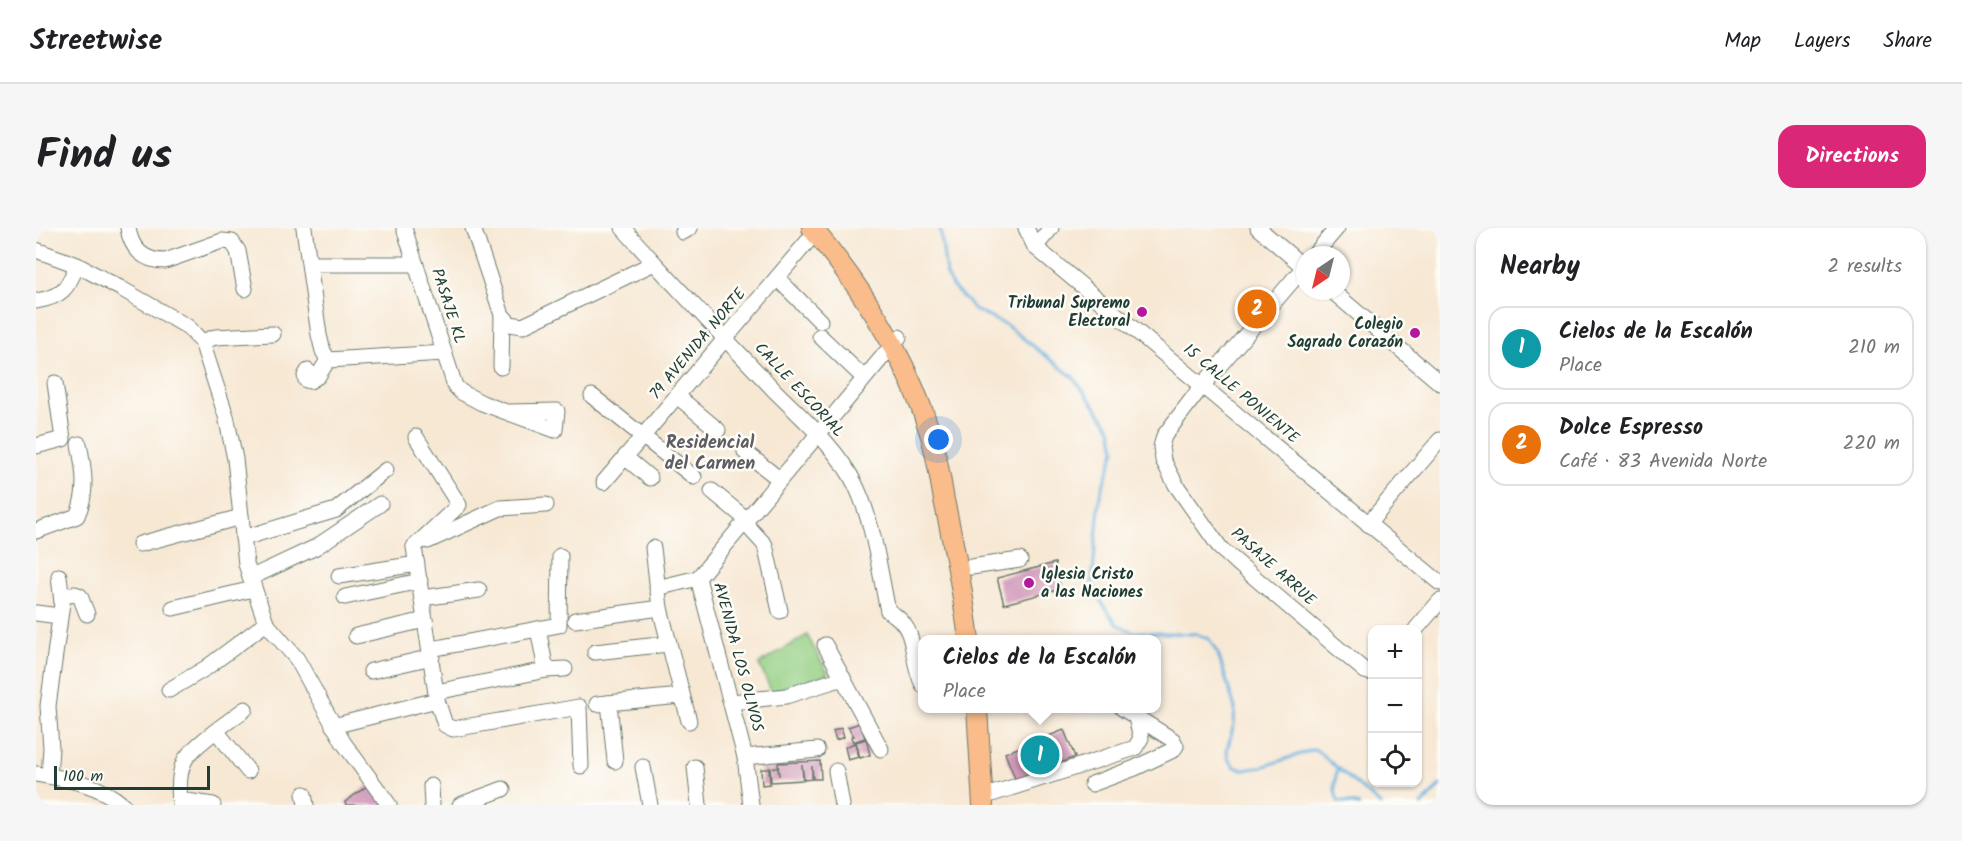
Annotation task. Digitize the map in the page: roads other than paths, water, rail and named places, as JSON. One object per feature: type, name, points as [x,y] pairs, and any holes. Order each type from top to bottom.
[{"type":"main road","points":[[818,229],[849,260],[938,420],[971,567],[980,635]]},
{"type":"main road","points":[[895,341],[930,433],[958,569],[968,635]]},
{"type":"main road","points":[[978,713],[989,801]]},
{"type":"main road","points":[[987,713],[989,801]]},
{"type":"street","points":[[128,228],[130,240],[135,248],[146,257],[157,261],[165,261],[222,241],[232,242],[238,251],[245,289]]},
{"type":"street","points":[[304,228],[321,343],[328,360]]},
{"type":"street","name":"PASAJE KL","points":[[404,228],[455,386],[461,393],[495,409],[509,412]]},
{"type":"street","points":[[473,228],[506,319],[501,367]]},
{"type":"street","name":"CALLE ESCORIAL","points":[[623,228],[817,434],[845,468],[861,497],[870,525],[888,611],[906,624],[918,674]]},
{"type":"street","name":"15 CALLE PONIENTE","points":[[1026,228],[1035,247],[1440,583]]},
{"type":"street","points":[[1035,247],[1051,228]]},
{"type":"street","points":[[1258,228],[1296,256]]},
{"type":"street","points":[[1322,246],[1337,228]]},
{"type":"street","name":"79 AVENIDA NORTE","points":[[604,482],[818,229]]},
{"type":"street","points":[[36,250],[77,265],[188,327],[202,342],[226,416],[235,459],[243,538],[252,584],[266,623],[297,659],[333,726],[389,805]]},
{"type":"street","points":[[506,319],[524,326],[654,263]]},
{"type":"street","points":[[310,264],[415,264]]},
{"type":"street","points":[[36,302],[55,296],[69,285],[77,265]]},
{"type":"street","points":[[1202,386],[1296,277]]},
{"type":"street","points":[[777,278],[864,378]]},
{"type":"street","points":[[1342,300],[1440,384]]},
{"type":"street","points":[[202,342],[215,337],[273,334]]},
{"type":"street","name":"AVENIDA LOS OLIVOS","points":[[751,805],[745,757],[698,578],[895,341]]},
{"type":"street","points":[[328,360],[444,353]]},
{"type":"street","points":[[308,371],[305,376],[306,380],[310,381],[318,376],[328,360]]},
{"type":"street","points":[[36,446],[63,440],[55,383]]},
{"type":"street","name":"PASAJE ARRUE","points":[[1202,386],[1164,436],[1161,447],[1163,460],[1176,485],[1221,549],[1368,672]]},
{"type":"street","points":[[592,396],[694,477]]},
{"type":"street","points":[[677,396],[718,430]]},
{"type":"street","points":[[414,547],[459,505],[416,437]]},
{"type":"street","points":[[1368,524],[1440,440]]},
{"type":"street","points":[[36,531],[77,516],[83,504],[85,474],[79,444]]},
{"type":"street","points":[[745,452],[779,479]]},
{"type":"street","points":[[625,457],[650,478]]},
{"type":"street","points":[[243,538],[336,510],[386,470]]},
{"type":"street","points":[[712,491],[745,520],[765,545],[780,611]]},
{"type":"street","points":[[173,608],[252,584],[316,547],[380,504]]},
{"type":"street","points":[[414,547],[500,508],[546,505]]},
{"type":"street","points":[[140,544],[242,517]]},
{"type":"street","points":[[414,547],[437,696],[445,725],[453,729],[579,707],[581,766]]},
{"type":"street","points":[[653,548],[660,608],[689,721]]},
{"type":"street","points":[[371,671],[431,653],[559,625],[560,555]]},
{"type":"street","points":[[971,567],[1020,560]]},
{"type":"street","points":[[339,576],[417,564]]},
{"type":"street","points":[[59,576],[62,596],[48,706],[51,748],[43,775],[99,788],[123,805]]},
{"type":"street","points":[[657,588],[698,578]]},
{"type":"street","points":[[345,597],[420,581]]},
{"type":"street","points":[[422,598],[479,590]]},
{"type":"street","points":[[62,596],[81,596],[87,614]]},
{"type":"street","points":[[1420,625],[1440,602]]},
{"type":"street","points":[[575,620],[660,608]]},
{"type":"street","points":[[36,612],[59,616]]},
{"type":"street","points":[[356,636],[425,620]]},
{"type":"street","points":[[169,690],[206,668],[266,623]]},
{"type":"street","points":[[538,629],[546,670]]},
{"type":"street","points":[[595,652],[668,644]]},
{"type":"street","points":[[825,645],[881,749]]},
{"type":"street","points":[[333,726],[437,696],[546,670],[565,669]]},
{"type":"street","points":[[732,702],[786,696],[843,678]]},
{"type":"street","points":[[615,761],[603,703],[681,696]]},
{"type":"street","points":[[213,805],[180,803],[180,782],[184,762],[193,750],[245,709]]},
{"type":"street","points":[[1085,766],[1094,790],[1173,750],[1176,746],[1173,740],[1129,713]]},
{"type":"street","points":[[989,801],[1136,747],[1141,738],[1136,718]]},
{"type":"street","points":[[217,732],[248,771]]},
{"type":"street","points":[[745,757],[817,750]]},
{"type":"street","points":[[643,767],[650,805]]},
{"type":"street","points":[[695,767],[699,805]]},
{"type":"street","points":[[836,771],[842,805]]},
{"type":"street","points":[[431,786],[432,805]]},
{"type":"street","points":[[460,805],[503,789]]},
{"type":"waterway","points":[[940,228],[946,273],[952,286],[975,310],[1006,325],[1073,377],[1111,428],[1115,450],[1100,495],[1092,583],[1103,605],[1117,624],[1133,632],[1196,634],[1209,639],[1218,654],[1235,708],[1234,724],[1227,750],[1228,758],[1235,767],[1245,770],[1265,766],[1315,749],[1381,805]]},
{"type":"waterway","points":[[1338,768],[1335,785],[1338,801],[1359,805]]},
{"type":"waterway","points":[[1422,805],[1440,785]]},
{"type":"place","name":"Dolce Espresso","points":[[1257,309]]},
{"type":"place","name":"Tribunal Supremo Electoral","points":[[1142,312]]},
{"type":"place","name":"Colegio Sagrado Corazón","points":[[1415,333]]},
{"type":"place","name":"Iglesia Cristo a las Naciones","points":[[1029,583]]},
{"type":"place","name":"Cielos de la Escalón","points":[[1040,755]]},
{"type":"district","name":"Residencial del Carmen","points":[[710,453]]}]
